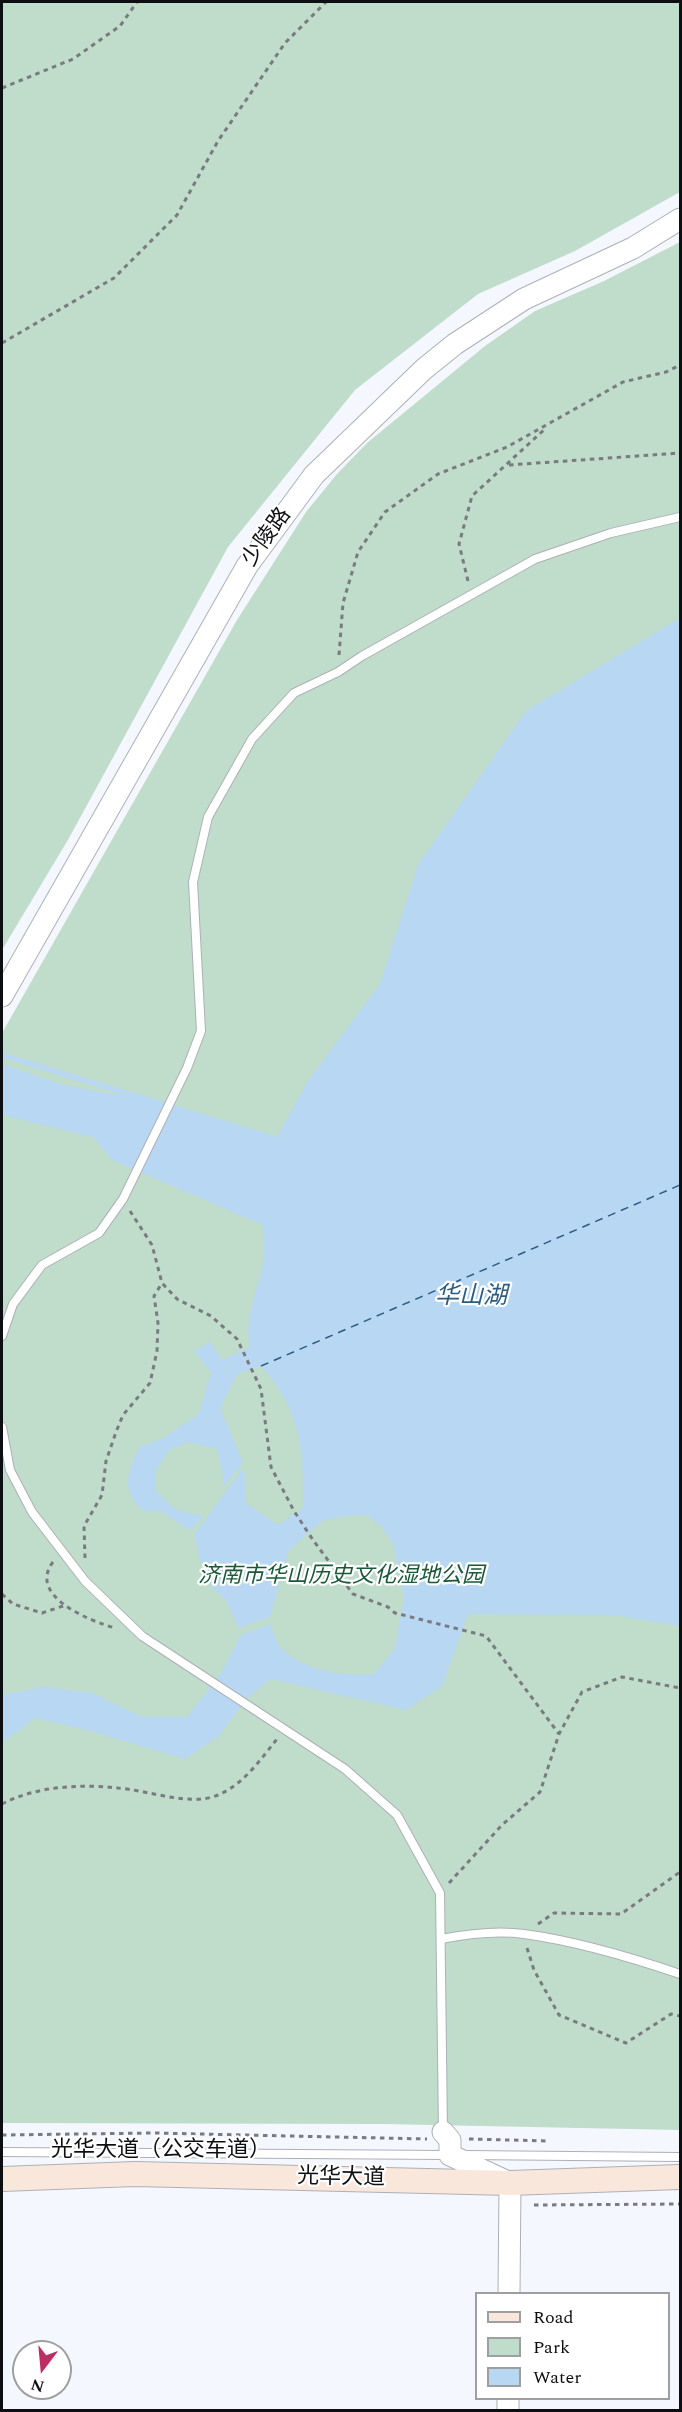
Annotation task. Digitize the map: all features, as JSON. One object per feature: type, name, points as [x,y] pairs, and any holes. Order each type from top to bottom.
[{"type":"main road","name":"光华大道","points":[[2,2179],[135,2174],[510,2182],[681,2177]]},
{"type":"street","name":"少陵路","points":[[2,996],[247,566],[314,475],[424,369],[455,344],[524,298],[633,248],[681,219]]},
{"type":"street","points":[[448,2142],[510,2182],[509,2292]]},
{"type":"lane","points":[[2,1336],[13,1304],[42,1265],[99,1233],[123,1199],[187,1068],[201,1030],[193,882],[208,817],[252,739],[294,693],[338,672],[362,656],[535,559],[611,533],[681,517]]},
{"type":"lane","points":[[2,1427],[10,1470],[32,1512],[85,1581],[142,1636],[345,1769],[397,1815],[440,1893],[448,2142]]},
{"type":"lane","points":[[441,1939],[475,1933],[522,1933],[634,1959],[681,1974]]},
{"type":"lane","name":"光华大道（公交车道）","points":[[2,2152],[448,2142],[681,2157]]},
{"type":"path","points":[[2,87],[74,59],[120,26],[137,2]]},
{"type":"path","points":[[2,343],[114,278],[177,215],[218,141],[285,43],[326,2]]},
{"type":"path","points":[[338,672],[343,603],[358,552],[385,512],[438,474],[507,447],[623,382],[666,372],[681,365]]},
{"type":"path","points":[[472,594],[459,544],[472,496],[549,424]]},
{"type":"path","points":[[507,465],[681,453]]},
{"type":"path","points":[[123,1199],[152,1245],[162,1283],[177,1299],[212,1316],[240,1344],[261,1389],[271,1467],[294,1511],[353,1594],[388,1607],[395,1614],[486,1636],[559,1734]]},
{"type":"path","points":[[85,1581],[84,1526],[102,1495],[106,1461],[123,1415],[150,1383],[157,1351],[158,1323],[154,1296],[162,1283]]},
{"type":"path","points":[[62,1551],[48,1569],[47,1585],[55,1598],[90,1621],[142,1636]]},
{"type":"path","points":[[2,1594],[13,1604],[42,1613],[66,1605]]},
{"type":"path","points":[[440,1893],[502,1825],[540,1792],[559,1734],[582,1692],[622,1677],[681,1688]]},
{"type":"path","points":[[2,1804],[12,1798],[58,1787],[118,1788],[178,1799],[218,1796],[252,1771],[284,1730]]},
{"type":"path","points":[[2,2135],[154,2133],[448,2142],[555,2141]]},
{"type":"green space","points":[[2,2],[680,2],[680,192],[575,251],[478,294],[355,390],[228,547],[69,838],[2,950]]},
{"type":"green space","name":"济南市华山历史文化湿地公园","points":[[680,242],[680,2130],[383,2124],[2,2123],[2,1033],[237,620],[306,512],[337,474],[367,443],[485,346],[535,311],[604,281]]},
{"type":"water","name":"华山湖","points":[[680,618],[680,1626],[614,1615],[468,1614],[442,1686],[406,1710],[271,1679],[247,1698],[219,1736],[185,1759],[87,1730],[35,1718],[2,1743],[2,1695],[45,1687],[92,1693],[142,1717],[187,1717],[221,1673],[241,1635],[270,1624],[279,1645],[298,1661],[336,1673],[374,1674],[395,1648],[404,1598],[393,1544],[381,1526],[367,1515],[344,1516],[322,1521],[289,1550],[270,1617],[238,1628],[227,1602],[205,1579],[194,1535],[244,1467],[246,1503],[278,1525],[303,1508],[301,1449],[292,1415],[285,1399],[261,1366],[237,1374],[220,1408],[243,1462],[225,1486],[217,1449],[188,1442],[169,1450],[155,1471],[156,1491],[175,1509],[204,1517],[189,1530],[161,1511],[143,1511],[136,1503],[131,1495],[128,1481],[139,1447],[162,1439],[199,1414],[211,1372],[194,1351],[210,1342],[222,1360],[250,1347],[248,1326],[264,1257],[263,1225],[112,1160],[93,1137],[2,1115],[2,1064],[63,1085],[150,1101],[276,1139],[308,1081],[380,984],[418,865],[526,711]]},
{"type":"waterway","points":[[2,1055],[276,1139]]},
{"type":"ferry route","points":[[261,1366],[680,1185]]}]
